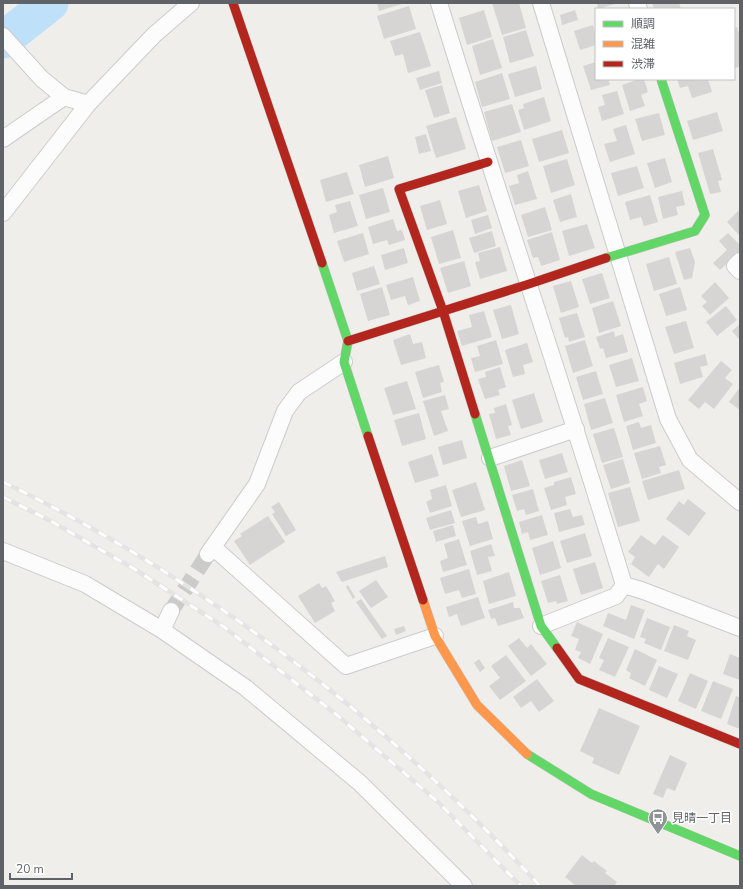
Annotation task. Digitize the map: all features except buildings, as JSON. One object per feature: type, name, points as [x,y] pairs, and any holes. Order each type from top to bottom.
[{"type":"street","points":[[3,213],[88,104],[154,35],[191,3]]},
{"type":"street","points":[[233,3],[348,341],[344,362],[435,636],[477,705],[531,758],[591,794],[740,856]]},
{"type":"street","points":[[439,3],[488,162],[576,429],[624,585]]},
{"type":"street","points":[[540,3],[668,419],[690,460],[740,502]]},
{"type":"street","points":[[3,36],[42,79],[64,97],[88,104]]},
{"type":"street","points":[[348,341],[529,284],[616,254],[695,231],[705,214],[661,80]]},
{"type":"street","points":[[3,139],[64,97]]},
{"type":"street","points":[[488,162],[400,189],[443,311],[490,458],[541,626],[579,679],[740,744]]},
{"type":"street","points":[[740,261],[735,266],[740,271]]},
{"type":"street","points":[[344,362],[299,392],[284,411],[257,484],[211,551],[346,666],[435,636]]},
{"type":"street","points":[[490,458],[576,429]]},
{"type":"street","points":[[3,551],[85,584],[162,630],[246,688],[360,783],[464,886]]},
{"type":"street","points":[[541,626],[616,596],[624,585]]},
{"type":"street","points":[[624,585],[739,626]]},
{"type":"street","points":[[162,630],[171,611]]},
{"type":"waterway","points":[[3,40],[50,3]]},
{"type":"tunnel","points":[[171,611],[208,554]]},
{"type":"railway","points":[[3,482],[78,521],[151,563],[222,609],[290,659],[356,712],[420,767],[481,825],[540,886]]},
{"type":"railway","points":[[3,497],[49,520],[136,570],[224,627],[337,715],[439,803],[521,886]]},
{"type":"traffic: fast","points":[[606,258],[695,231],[705,215],[661,80]]},
{"type":"traffic: fast","points":[[322,263],[348,341],[344,362],[368,436]]},
{"type":"traffic: fast","points":[[475,414],[541,626],[557,648]]},
{"type":"traffic: fast","points":[[527,754],[591,794],[740,856]]},
{"type":"traffic: slow","points":[[423,600],[435,636],[477,705],[527,754]]},
{"type":"traffic: jam","points":[[233,3],[322,263]]},
{"type":"traffic: jam","points":[[475,414],[443,311],[399,189],[488,162]]},
{"type":"traffic: jam","points":[[348,341],[606,258]]},
{"type":"traffic: jam","points":[[368,436],[423,600]]},
{"type":"traffic: jam","points":[[557,648],[579,679],[740,744]]},
{"type":"place","name":"見晴一丁目","points":[[658,835]]}]
